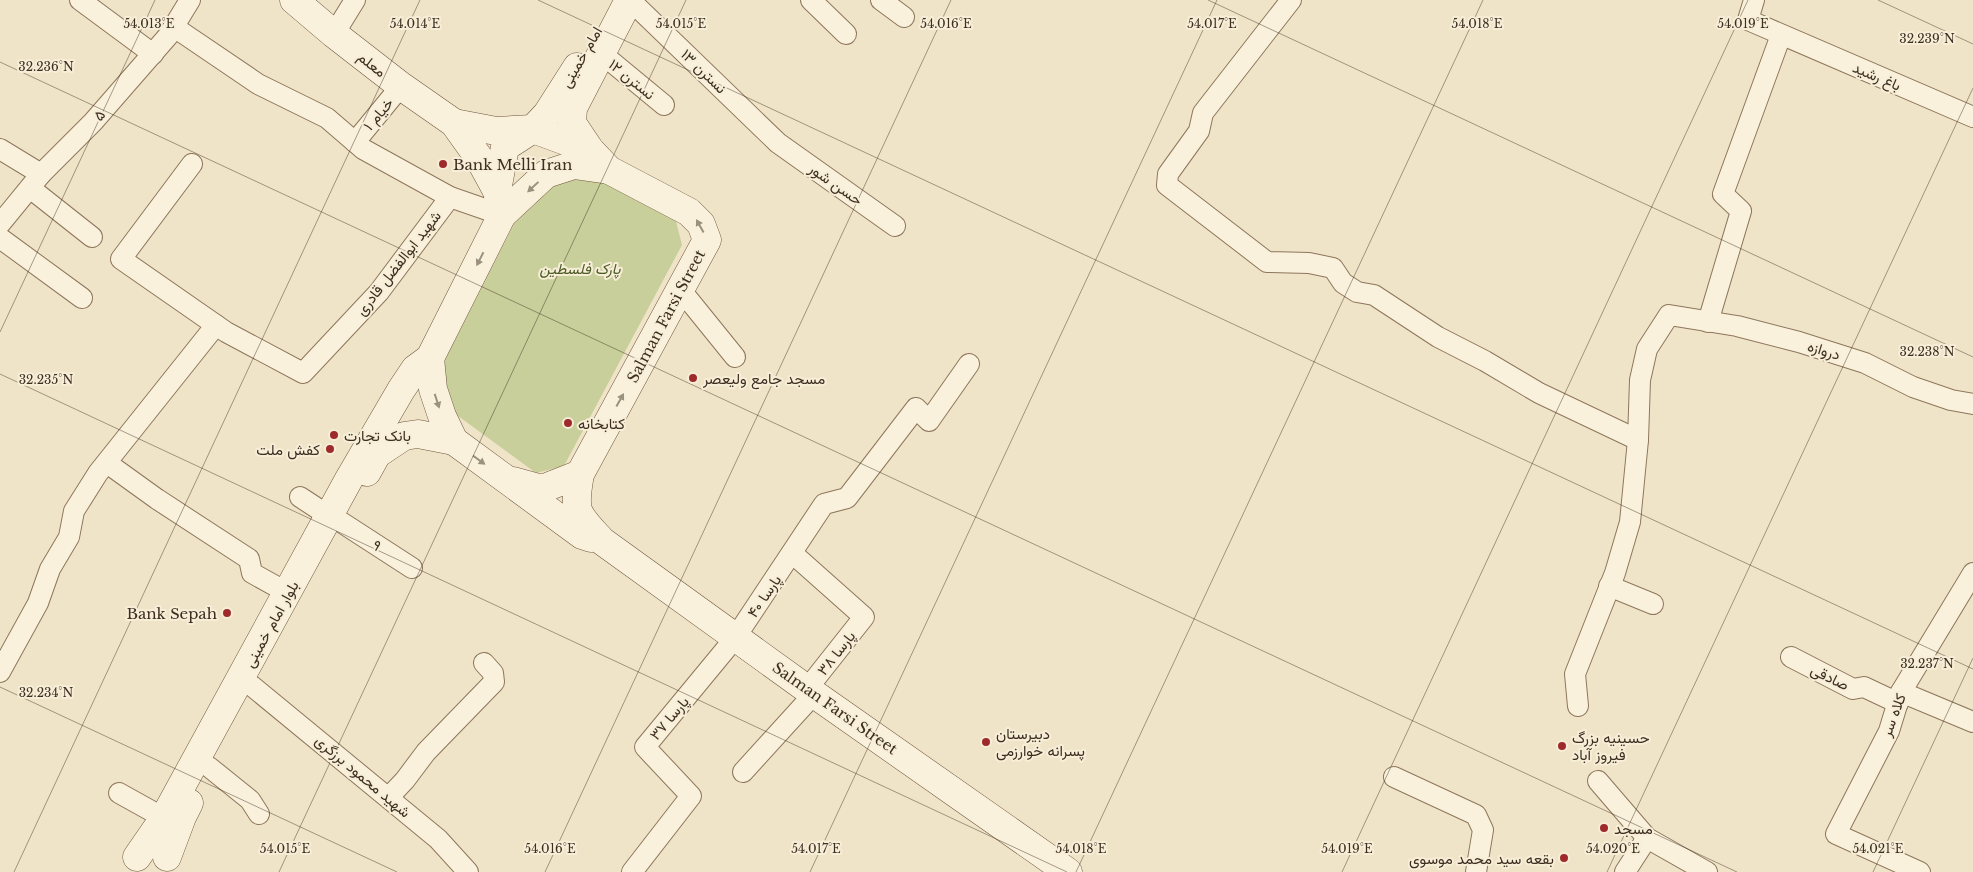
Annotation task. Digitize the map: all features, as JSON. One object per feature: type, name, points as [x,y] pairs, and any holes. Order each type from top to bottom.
[{"type":"main road","name":"معلم","points":[[294,0],[401,86],[454,124]]},
{"type":"main road","name":"امام خمینی","points":[[540,121],[582,58],[614,0]]},
{"type":"main road","name":"امام خمینی","points":[[590,150],[572,123],[573,108],[600,53],[630,0]]},
{"type":"main road","points":[[540,121],[505,147],[500,203],[430,358],[433,389],[442,416],[454,441],[582,535],[602,541]]},
{"type":"main road","points":[[454,124],[496,131],[540,121],[590,150],[610,170]]},
{"type":"main road","points":[[454,124],[479,158],[500,203]]},
{"type":"main road","points":[[500,203],[546,174],[574,165],[610,170]]},
{"type":"main road","name":"Salman Farsi Street","points":[[610,170],[689,212],[701,224],[707,240],[580,474],[576,498],[577,510],[582,519],[602,541],[1066,871]]},
{"type":"main road","name":"بلوار امام خمینی","points":[[171,865],[182,817],[252,686],[401,390],[415,369],[430,358]]},
{"type":"main road","name":"بلوار امام خمینی","points":[[132,865],[164,818],[288,594],[377,454],[404,436],[418,434],[454,441]]},
{"type":"main road","points":[[505,479],[542,489],[580,474]]},
{"type":"main road","points":[[132,865],[146,854],[158,852],[171,865]]},
{"type":"street","points":[[80,0],[152,54]]},
{"type":"street","name":"۵","points":[[0,224],[36,181],[93,122],[168,36],[190,0]]},
{"type":"street","points":[[334,34],[356,0]]},
{"type":"street","name":"نسترن ۱۳","points":[[630,0],[778,142]]},
{"type":"street","points":[[811,0],[846,34]]},
{"type":"street","points":[[881,0],[904,17]]},
{"type":"street","points":[[1291,0],[1203,114],[1199,131],[1168,174],[1167,185],[1267,262],[1310,263],[1334,268],[1343,284],[1357,292],[1374,295],[1438,337],[1539,392],[1638,440],[1630,522],[1609,586],[1575,674],[1578,706]]},
{"type":"street","name":"باغ رشید","points":[[1754,0],[1748,20],[1973,118]]},
{"type":"street","points":[[174,27],[258,84],[327,118],[363,149],[450,196],[500,203]]},
{"type":"street","points":[[1708,322],[1741,211],[1723,194],[1781,35]]},
{"type":"street","name":"نسترن ۱۲","points":[[600,53],[664,105]]},
{"type":"street","name":"خیام ۱","points":[[355,142],[401,86]]},
{"type":"street","name":"حسن شور","points":[[778,142],[895,226]]},
{"type":"street","points":[[0,149],[36,181],[92,237]]},
{"type":"street","points":[[0,672],[38,603],[50,569],[69,537],[74,511],[107,462],[216,325],[121,259],[192,164]]},
{"type":"street","name":"شهید ابوالفضل قادری","points":[[216,325],[303,373],[379,292],[450,196]]},
{"type":"street","points":[[0,238],[82,298]]},
{"type":"street","points":[[680,289],[735,357]]},
{"type":"street","name":"دروازه","points":[[1638,440],[1640,380],[1647,349],[1669,315],[1746,328],[1848,357],[1865,363],[1913,387],[1950,400],[1973,404]]},
{"type":"street","name":"پارسا ۴۰","points":[[736,638],[824,504],[847,498],[916,408],[929,421],[969,364]]},
{"type":"street","points":[[107,462],[156,499],[249,559],[252,573],[288,594]]},
{"type":"street","name":"۹","points":[[300,497],[412,568]]},
{"type":"street","name":"پارسا ۳۸","points":[[743,772],[811,691],[864,617],[792,553]]},
{"type":"street","name":"کلاه سر","points":[[1920,872],[1836,834],[1889,731],[1900,697],[1973,573]]},
{"type":"street","points":[[1609,586],[1653,604]]},
{"type":"street","name":"پارسا ۳۷","points":[[632,872],[691,796],[645,746],[736,638]]},
{"type":"street","name":"صادقی","points":[[1791,657],[1853,689],[1864,687],[1973,722]]},
{"type":"street","points":[[388,797],[405,780],[426,752],[494,682],[493,673],[484,663]]},
{"type":"street","name":"شهید محمود برزگری","points":[[252,686],[438,839],[468,872]]},
{"type":"street","points":[[209,767],[250,800],[259,814]]},
{"type":"street","points":[[1394,777],[1476,815],[1483,830],[1476,872]]},
{"type":"street","points":[[1598,780],[1647,838],[1707,872]]},
{"type":"street","points":[[119,793],[164,818]]},
{"type":"street","points":[[1625,872],[1647,838]]},
{"type":"green space","name":"پارک فلسطین","points":[[582,167],[676,221],[682,245],[564,466],[536,473],[454,413],[441,368],[517,218],[551,178]]},
{"type":"place","name":"Bank Melli Iran","points":[[443,164]]},
{"type":"place","name":"مسجد جامع ولیعصر","points":[[693,378]]},
{"type":"place","name":"کتابخانه","points":[[568,423]]},
{"type":"place","name":"بانک تجارت","points":[[334,435]]},
{"type":"place","name":"کفش ملت","points":[[330,449]]},
{"type":"place","name":"Bank Sepah","points":[[227,613]]},
{"type":"place","name":"دبیرستان پسرانه خوارزمی","points":[[986,742]]},
{"type":"place","name":"حسینیه بزرگ فیروز آباد","points":[[1562,746]]},
{"type":"place","name":"مسجد","points":[[1604,828]]},
{"type":"place","name":"بقعه سید محمد موسوی","points":[[1564,858]]}]
